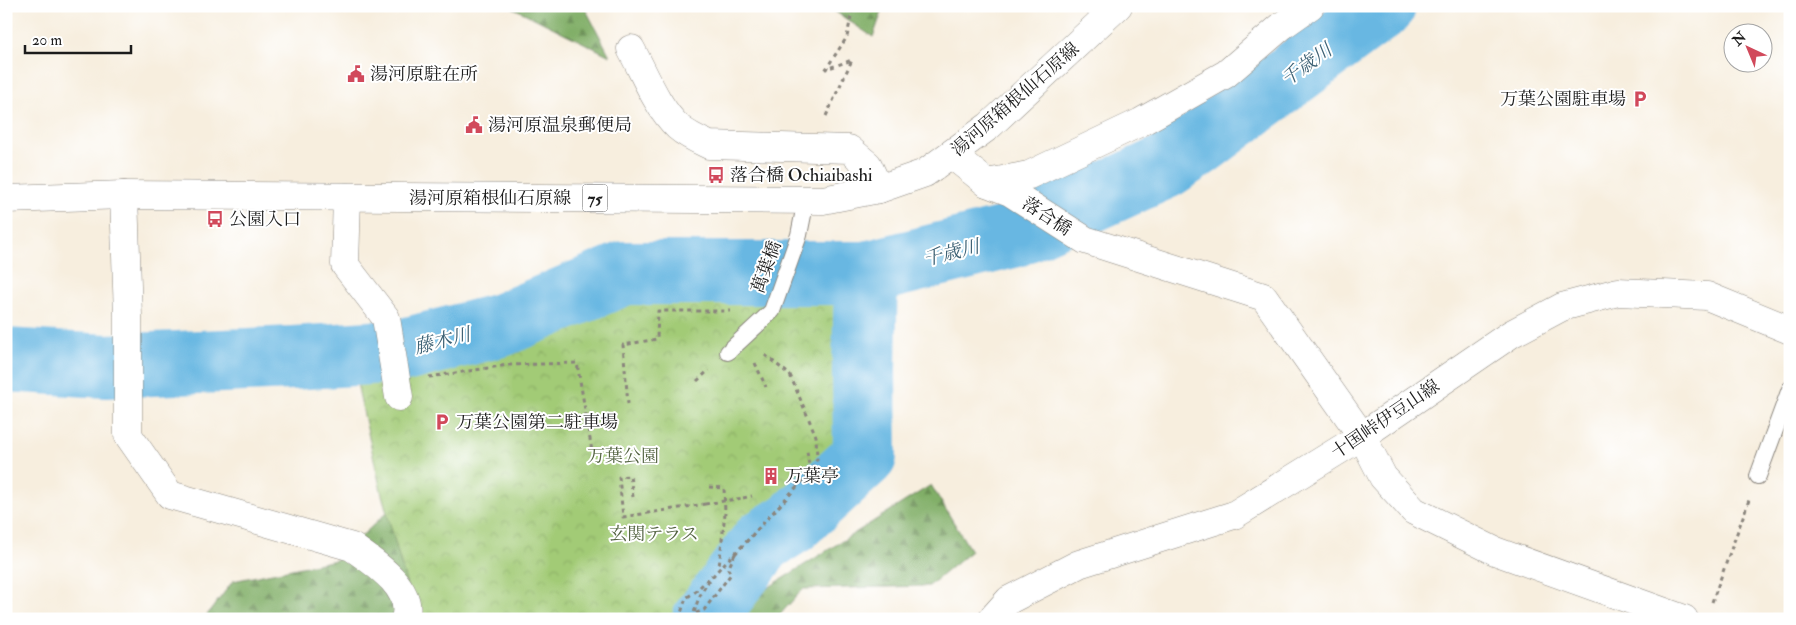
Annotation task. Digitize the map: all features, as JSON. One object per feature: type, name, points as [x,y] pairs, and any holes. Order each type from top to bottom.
[{"type":"street","name":"湯河原箱根仙石原線","points":[[6,199],[124,195],[823,200],[878,189],[925,173],[989,126],[1118,6]]},
{"type":"street","points":[[999,187],[1029,175],[1141,122],[1226,74],[1283,25],[1310,6]]},
{"type":"street","points":[[632,49],[662,107],[678,127],[694,138],[709,144],[849,149],[868,165],[878,189]]},
{"type":"street","name":"落合橋","points":[[952,155],[999,187],[1085,240],[1264,297],[1362,436],[1383,477],[1414,511],[1495,551],[1696,614]]},
{"type":"street","points":[[124,195],[128,316],[128,435],[170,495],[352,547],[378,566],[400,588],[408,610],[405,619]]},
{"type":"street","points":[[347,197],[345,265],[386,318],[398,390]]},
{"type":"street","name":"十国峠伊豆山線","points":[[992,619],[1009,600],[1079,564],[1234,516],[1362,436],[1511,334],[1562,308],[1618,292],[1707,296],[1790,330]]},
{"type":"lane","name":"萬葉橋","points":[[728,352],[772,311],[798,238],[806,200]]},
{"type":"lane","points":[[1758,476],[1790,388]]},
{"type":"path","points":[[824,120],[852,60],[826,69],[847,37],[853,6]]},
{"type":"path","points":[[628,404],[623,346],[657,339],[658,311],[698,311]]},
{"type":"path","points":[[398,390],[508,365],[577,363],[592,451],[606,448]]},
{"type":"path","points":[[679,619],[686,598],[695,592],[735,554],[811,472],[817,459],[816,436],[790,375]]},
{"type":"path","points":[[807,451],[811,472]]},
{"type":"path","points":[[633,497],[630,476],[619,477],[623,517],[752,496]]},
{"type":"path","points":[[1696,614],[1758,476]]},
{"type":"path","points":[[708,488],[724,488],[724,513],[719,568],[702,592],[696,604],[694,614],[704,610],[730,574],[728,569],[735,554]]},
{"type":"green space","points":[[510,6],[584,6],[610,56]]},
{"type":"green space","points":[[827,6],[884,6],[873,37]]},
{"type":"green space","name":"万葉公園","points":[[866,273],[865,456],[792,523],[763,541],[704,619],[412,619],[408,589],[381,491],[353,366],[624,286]]},
{"type":"green space","points":[[435,467],[574,617],[766,589],[931,485],[971,551],[929,586],[803,589],[776,619],[204,619],[233,581],[336,560]]},
{"type":"waterway","name":"千歳川","points":[[704,619],[763,541],[792,523],[865,456],[866,273],[1013,236],[1165,167],[1198,145],[1384,6]]},
{"type":"waterway","name":"藤木川","points":[[6,360],[106,366],[400,351],[501,325],[625,273],[866,273]]},
{"type":"place","name":"湯河原駐在所","points":[[356,74]]},
{"type":"place","name":"万葉公園駐車場","points":[[1640,99]]},
{"type":"place","name":"湯河原温泉郵便局","points":[[474,125]]},
{"type":"place","name":"落合橋 Ochiaibashi","points":[[716,175]]},
{"type":"place","name":"公園入口","points":[[215,219]]},
{"type":"place","name":"万葉公園第二駐車場","points":[[442,422]]},
{"type":"place","name":"万葉亭","points":[[771,476]]},
{"type":"park label","name":"玄関テラス","points":[[654,534]]}]
